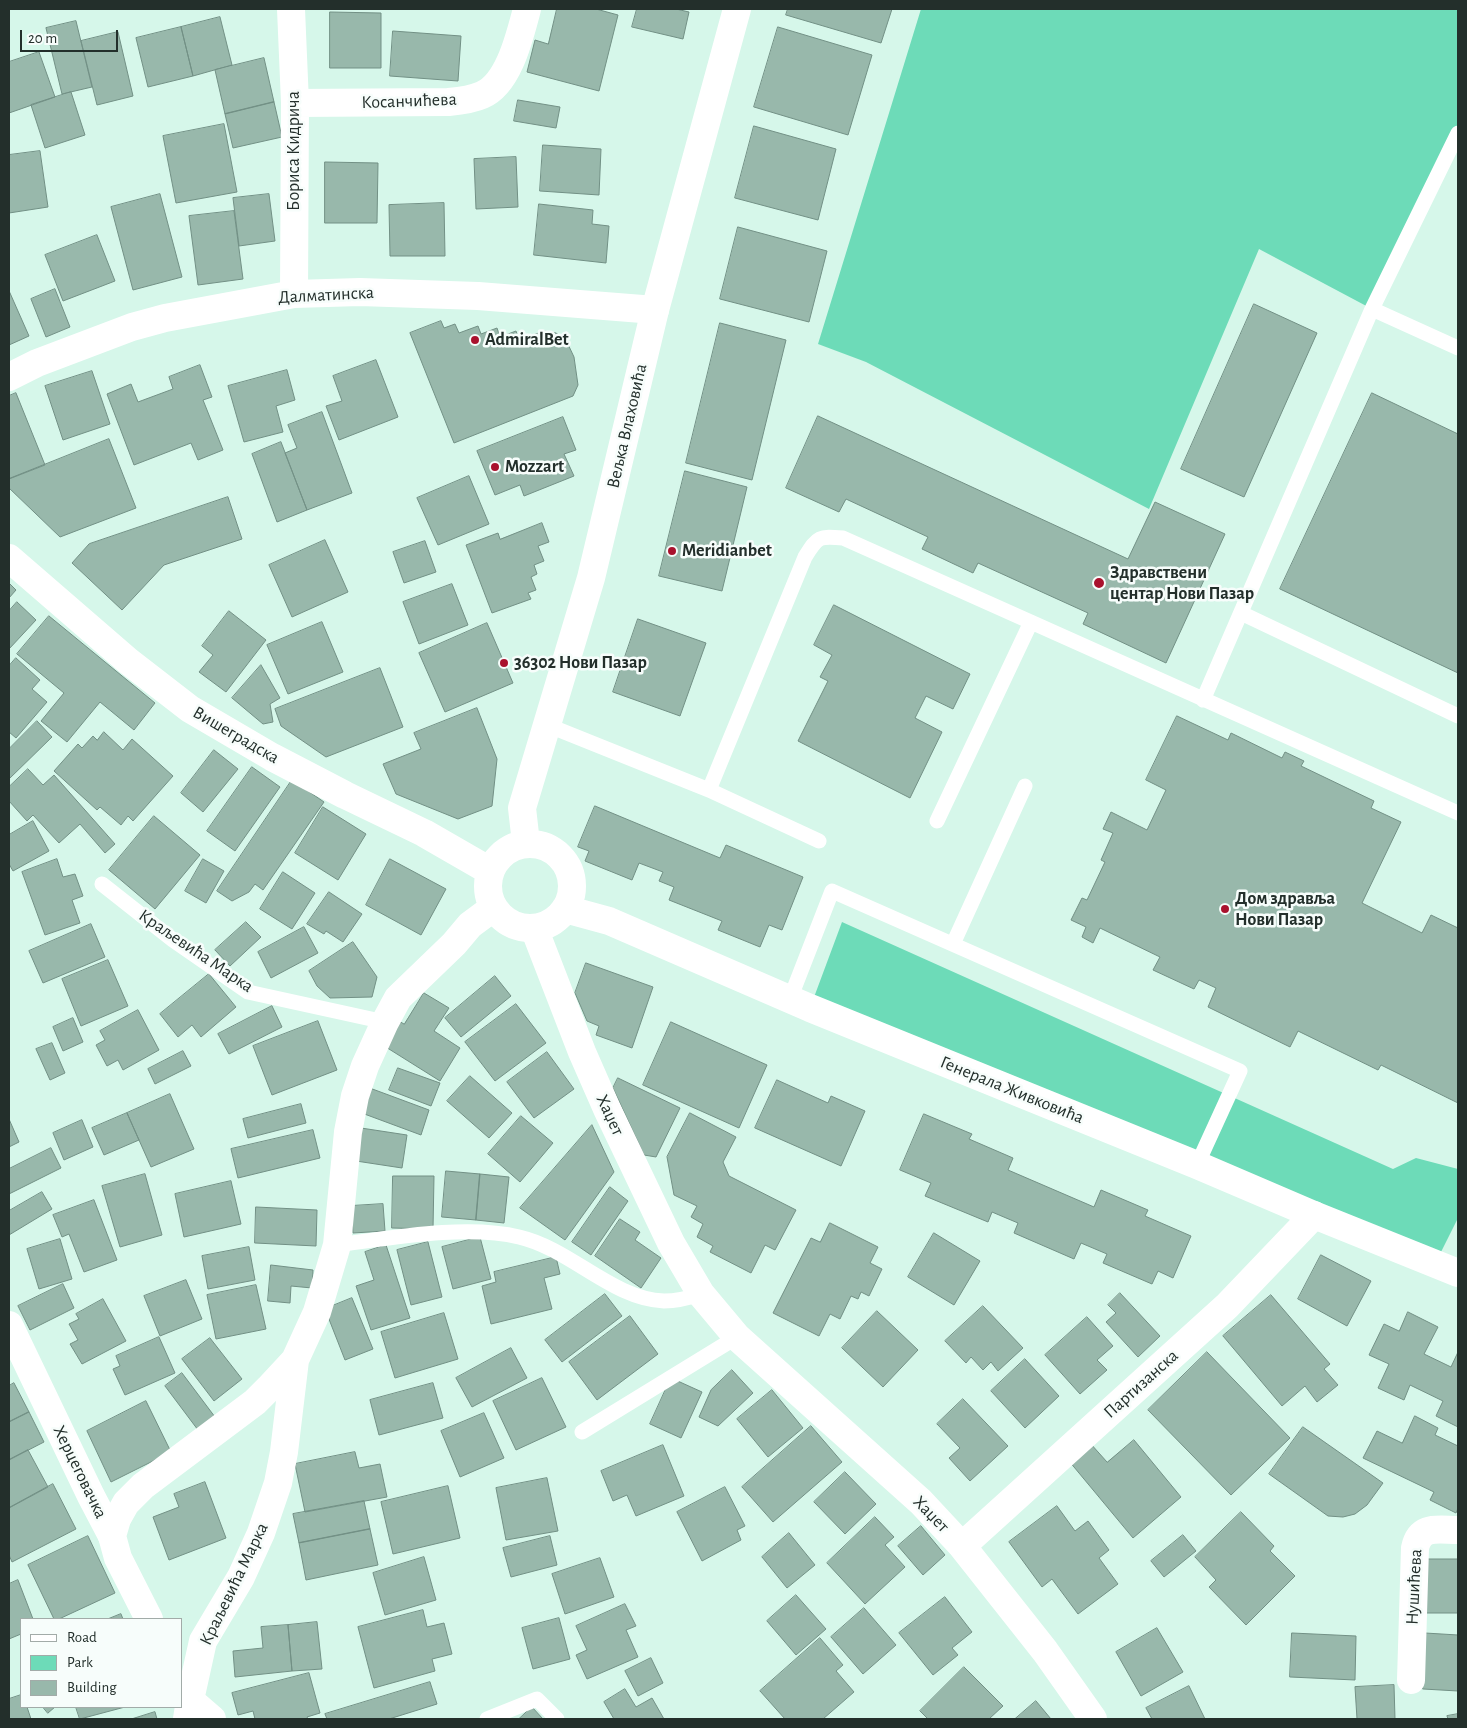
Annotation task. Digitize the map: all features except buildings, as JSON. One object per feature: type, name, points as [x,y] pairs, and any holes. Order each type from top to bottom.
[{"type":"street","name":"Бориса Кидрича","points":[[291,9],[295,103],[294,294]]},
{"type":"street","name":"Косанчићева","points":[[295,103],[448,102],[467,100],[483,95],[497,84],[508,67],[527,9]]},
{"type":"street","name":"Вељка Влаховића","points":[[526,843],[522,808],[591,578],[655,310],[737,9]]},
{"type":"street","name":"Далматинска","points":[[9,377],[37,363],[132,327],[165,318],[294,294],[360,292],[478,296],[655,310]]},
{"type":"street","name":"Вишеградска","points":[[9,558],[128,661],[190,709],[272,757],[424,833],[490,871]]},
{"type":"street","points":[[526,843],[545,846],[561,856],[572,882],[570,901],[560,917],[534,928],[525,928],[507,922],[493,908],[488,890],[490,871],[494,863],[508,849],[526,843]]},
{"type":"street","name":"Краљевића Марка","points":[[186,1701],[203,1641],[241,1576],[261,1533],[278,1483],[296,1360],[317,1312],[337,1245],[348,1132],[355,1096],[366,1066],[385,1022],[398,998],[454,944],[470,925],[493,908]]},
{"type":"street","name":"Генерала Живковића","points":[[566,909],[609,921],[790,999],[1458,1273]]},
{"type":"street","name":"Хаџет","points":[[534,928],[582,1052],[607,1108],[671,1243],[701,1294],[737,1337],[921,1502],[962,1546],[1045,1651],[1093,1719]]},
{"type":"street","name":"Партизанска","points":[[962,1546],[1227,1306],[1314,1215]]},
{"type":"street","name":"Херцеговачка","points":[[9,1325],[112,1536],[118,1558],[148,1618]]},
{"type":"street","name":"Краљевића Марка","points":[[112,1536],[117,1519],[126,1503],[143,1486],[255,1402],[296,1360]]},
{"type":"street","name":"Нушићева","points":[[1411,1680],[1415,1548],[1417,1539],[1422,1532],[1431,1529],[1458,1530]]},
{"type":"street","points":[[186,1701],[212,1719]]},
{"type":"lane","points":[[1203,700],[1372,309],[1458,133]]},
{"type":"lane","points":[[1372,309],[1458,348]]},
{"type":"lane","points":[[709,790],[805,557],[813,544],[823,536],[843,538],[1458,813]]},
{"type":"lane","points":[[1241,613],[1458,716]]},
{"type":"lane","points":[[937,821],[1030,622]]},
{"type":"lane","points":[[547,725],[709,790],[819,841]]},
{"type":"lane","points":[[953,944],[1025,786]]},
{"type":"lane","name":"Краљевића Марка","points":[[102,884],[173,940],[248,992],[385,1022]]},
{"type":"lane","points":[[790,999],[832,891],[1240,1071],[1197,1165]]},
{"type":"lane","points":[[337,1245],[404,1236],[495,1232],[537,1242],[564,1255],[621,1290],[642,1298],[664,1301],[682,1300],[701,1294]]},
{"type":"lane","points":[[582,1432],[737,1337]]},
{"type":"lane","points":[[487,1719],[537,1699],[558,1719]]},
{"type":"green space","points":[[921,9],[1458,9],[1458,133],[1372,309],[1259,249],[1149,509],[866,362],[818,344]]},
{"type":"green space","points":[[842,922],[1393,1169],[1416,1158],[1458,1169],[1458,1218],[1435,1264],[810,1008]]},
{"type":"place","name":"AdmiralBet","points":[[475,340]]},
{"type":"place","name":"Mozzart","points":[[495,467]]},
{"type":"place","name":"Meridianbet","points":[[672,551]]},
{"type":"place","name":"Здравствени центар Нови Пазар","points":[[1099,583]]},
{"type":"place","name":"36302 Нови Пазар","points":[[504,663]]},
{"type":"place","name":"Дом здравља Нови Пазар","points":[[1225,909]]}]
